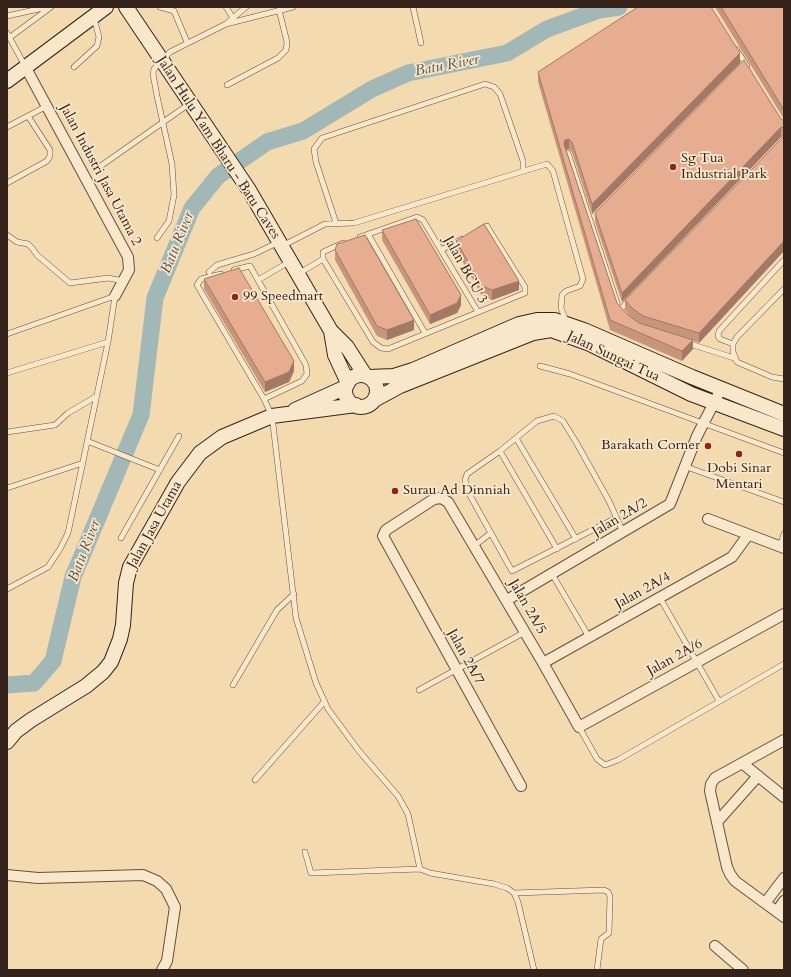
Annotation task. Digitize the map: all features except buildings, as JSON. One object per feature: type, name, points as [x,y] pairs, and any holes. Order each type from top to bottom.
[{"type":"main road","points":[[7,81],[106,7]]},
{"type":"main road","name":"Jalan Hulu Yam Bharu - Batu Caves","points":[[126,7],[249,190],[331,332],[347,347],[367,376]]},
{"type":"main road","name":"Jalan Sungai Tua","points":[[367,376],[394,376],[413,370],[519,324],[537,320],[555,320],[566,323],[707,384],[784,414]]},
{"type":"main road","name":"Jalan Sungai Tua","points":[[374,400],[400,386],[533,333],[551,330],[590,344],[709,401],[784,429]]},
{"type":"main road","name":"Jalan Hulu Yam Bharu - Batu Caves","points":[[331,332],[334,355],[347,385]]},
{"type":"main road","points":[[355,376],[367,376],[373,380],[377,390],[374,400],[366,406],[356,405],[346,396],[347,385],[355,376]]},
{"type":"main road","name":"Jalan Jasa Utama","points":[[287,414],[347,385]]},
{"type":"main road","name":"Jalan Jasa Utama","points":[[7,742],[16,732],[31,720],[86,686],[103,672],[111,662],[120,639],[123,625],[126,583],[130,568],[178,482],[200,453],[222,437],[272,416],[316,412],[338,406],[356,405]]},
{"type":"street","name":"Jalan Industri Jasa Utama 2","points":[[26,68],[128,257],[129,270],[115,296]]},
{"type":"street","name":"Jalan 2A/2","points":[[507,600],[670,504],[703,422],[709,401],[707,384]]},
{"type":"street","name":"Jalan 2A/2","points":[[709,401],[721,389]]},
{"type":"street","name":"Jalan 2A/7","points":[[448,502],[441,498],[434,499],[386,530],[383,536],[521,786]]},
{"type":"street","name":"Jalan 2A/5","points":[[448,502],[507,600],[579,727]]},
{"type":"street","points":[[708,519],[782,547]]},
{"type":"street","name":"Jalan 2A/4","points":[[543,663],[732,557],[748,535]]},
{"type":"street","name":"Jalan 2A/6","points":[[579,727],[784,614]]},
{"type":"street","points":[[784,740],[715,778],[711,784],[710,791],[727,868],[730,874],[735,881],[766,902],[780,914],[784,901]]},
{"type":"street","points":[[742,763],[784,797]]},
{"type":"street","points":[[717,822],[758,776]]},
{"type":"street","points":[[7,876],[38,878],[143,876],[157,881],[166,889],[175,907],[167,961],[162,970]]},
{"type":"street","points":[[766,902],[784,878]]},
{"type":"street","points":[[715,946],[739,969]]},
{"type":"lane","points":[[7,16],[50,7]]},
{"type":"lane","points":[[26,68],[8,36],[50,7]]},
{"type":"lane","points":[[160,7],[174,11],[186,42]]},
{"type":"lane","points":[[226,7],[233,18]]},
{"type":"lane","points":[[226,24],[246,7]]},
{"type":"lane","points":[[157,238],[169,221],[174,195],[173,170],[153,74],[154,69],[170,52],[186,42],[226,24],[293,7]]},
{"type":"lane","points":[[413,7],[421,43]]},
{"type":"lane","points":[[226,85],[278,58],[286,50],[288,42],[279,10]]},
{"type":"lane","points":[[74,67],[97,46],[99,37],[93,17]]},
{"type":"lane","points":[[733,44],[749,69]]},
{"type":"lane","points":[[739,69],[745,63]]},
{"type":"lane","points":[[336,223],[316,162],[314,150],[322,138],[485,84],[494,87],[500,94],[523,160],[523,171]]},
{"type":"lane","points":[[95,170],[190,104]]},
{"type":"lane","points":[[7,127],[47,106]]},
{"type":"lane","points":[[7,183],[46,161],[50,156],[50,150],[28,116]]},
{"type":"lane","points":[[568,153],[620,310],[624,316]]},
{"type":"lane","points":[[208,272],[217,265],[254,254],[325,224],[354,223],[547,164],[550,166],[555,178],[583,280],[580,286],[562,295],[561,308],[566,323]]},
{"type":"lane","points":[[591,222],[596,216]]},
{"type":"lane","name":"Jalan BCU 3","points":[[323,259],[373,342],[381,348],[388,349],[478,312],[424,220],[417,217],[354,239]]},
{"type":"lane","points":[[477,231],[486,226],[488,228],[525,287],[525,293],[478,312]]},
{"type":"lane","points":[[368,234],[425,333]]},
{"type":"lane","points":[[7,235],[17,242],[28,244],[37,255],[70,283],[108,278],[124,281]]},
{"type":"lane","points":[[441,250],[465,237]]},
{"type":"lane","points":[[297,274],[323,259],[323,252],[327,248],[348,241]]},
{"type":"lane","points":[[733,344],[720,339],[718,336],[719,332],[784,260]]},
{"type":"lane","points":[[258,280],[290,262]]},
{"type":"lane","points":[[264,398],[302,381],[307,374],[306,365],[250,266],[201,279],[197,286],[264,398],[272,416],[296,618],[316,683],[324,702],[359,751],[398,796],[408,814],[420,868]]},
{"type":"lane","points":[[734,358],[733,344],[755,318],[784,289]]},
{"type":"lane","points":[[620,310],[636,293]]},
{"type":"lane","points":[[7,334],[115,296],[108,342],[68,533],[60,549],[48,567],[7,589]]},
{"type":"lane","points":[[7,374],[108,342]]},
{"type":"lane","points":[[684,342],[734,358],[737,362],[772,377],[784,379]]},
{"type":"lane","points":[[540,366],[570,374],[784,453]]},
{"type":"lane","points":[[7,432],[55,425],[68,413],[97,396]]},
{"type":"lane","points":[[616,518],[512,571],[467,490],[465,480],[467,474],[500,451],[537,421],[554,416],[563,421],[609,501],[623,532]]},
{"type":"lane","points":[[121,538],[179,436]]},
{"type":"lane","points":[[516,438],[576,539]]},
{"type":"lane","points":[[87,441],[160,470]]},
{"type":"lane","points":[[500,451],[557,549]]},
{"type":"lane","points":[[7,488],[83,463]]},
{"type":"lane","points":[[684,466],[784,502]]},
{"type":"lane","points":[[474,546],[491,533]]},
{"type":"lane","points":[[782,547],[784,534]]},
{"type":"lane","points":[[552,574],[589,637]]},
{"type":"lane","points":[[233,685],[277,610],[294,594]]},
{"type":"lane","points":[[660,598],[719,701]]},
{"type":"lane","points":[[419,690],[525,632]]},
{"type":"lane","points":[[579,727],[597,759],[605,765],[618,760],[784,664]]},
{"type":"lane","points":[[255,780],[324,702]]},
{"type":"lane","points":[[304,852],[310,871],[315,873],[420,868],[430,872],[494,884],[514,893],[604,890],[608,892],[610,896],[609,933],[601,939],[597,970]]},
{"type":"lane","points":[[514,893],[518,902],[534,970]]},
{"type":"waterway","name":"Batu River","points":[[7,685],[34,683],[53,661],[73,577],[141,415],[155,298],[192,208],[218,176],[267,142],[303,131],[372,89],[408,73],[507,53],[547,29],[599,10],[619,7]]},
{"type":"place","name":"Sg Tua Industrial Park","points":[[673,167]]},
{"type":"place","name":"99 Speedmart","points":[[235,297]]},
{"type":"place","name":"Barakath Corner","points":[[708,446]]},
{"type":"place","name":"Dobi Sinar Mentari","points":[[739,454]]},
{"type":"place","name":"Surau Ad Dinniah","points":[[395,491]]}]
